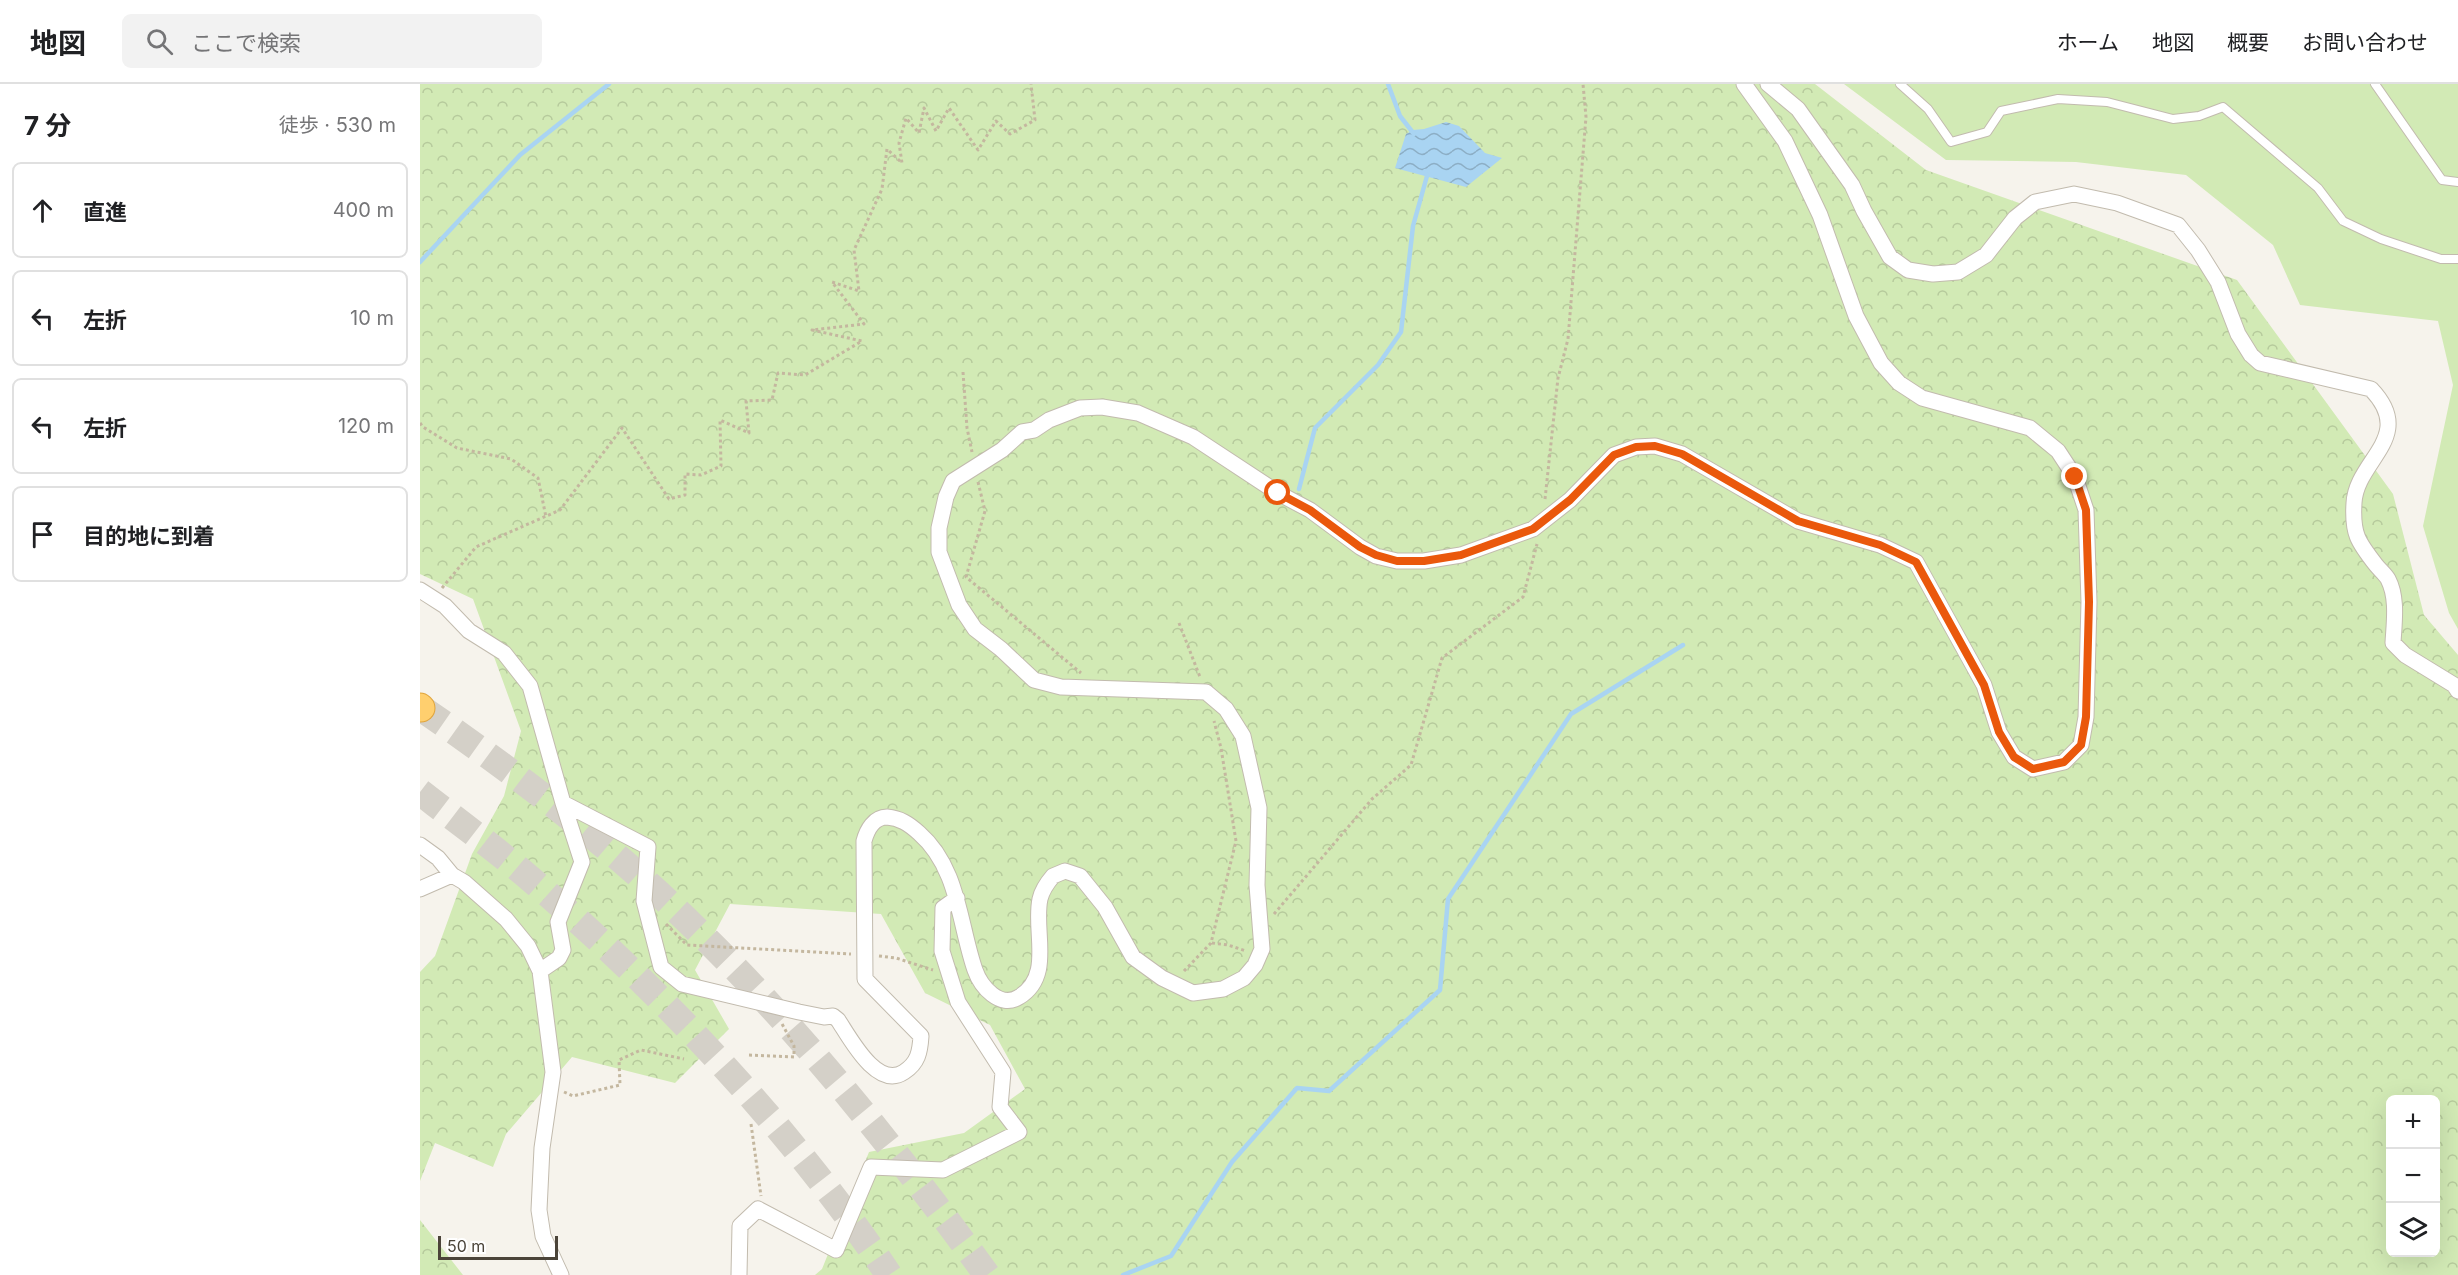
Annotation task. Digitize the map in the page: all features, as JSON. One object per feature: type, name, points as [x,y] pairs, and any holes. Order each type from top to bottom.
[{"type":"street","points":[[563,803],[648,847],[644,901],[661,968],[682,984],[773,1007],[824,1017],[833,1016],[871,1066],[881,1074],[901,1075],[909,1069],[920,1055],[921,1036],[865,979],[864,841],[867,832],[878,819],[885,817],[905,822],[925,838],[939,855],[957,898],[975,971],[991,995],[999,999],[1015,1000],[1022,996],[1036,978],[1040,959],[1040,899],[1053,876],[1065,872],[1080,876],[1090,885],[1105,907],[1132,957],[1162,978],[1193,993],[1223,989],[1244,978],[1255,966],[1262,949],[1257,885],[1259,808],[1244,736],[1226,709],[1206,692],[1061,687],[1034,680],[1001,649],[975,629],[959,604],[939,552],[939,528],[946,497],[953,480],[1002,450],[1022,432],[1034,430],[1050,420],[1080,408],[1102,407],[1138,413],[1193,436],[1278,493],[1310,510],[1360,547],[1376,555],[1397,561],[1424,561],[1461,555],[1533,529],[1570,500],[1614,455],[1636,447],[1655,446],[1682,454],[1798,521],[1880,545],[1916,562],[1984,685],[1999,732],[2014,757],[2033,769],[2064,762],[2081,745],[2086,717],[2089,661],[2086,510],[2075,477],[2058,451],[2030,428],[1922,398],[1899,383],[1881,363],[1856,316],[1820,215],[1785,141],[1744,84]]},
{"type":"street","points":[[1768,84],[1798,109],[1851,185],[1890,257],[1908,270],[1933,274],[1958,272],[1986,255],[2015,219],[2035,202],[2074,194],[2117,203],[2178,225],[2198,250],[2218,282],[2238,334],[2251,355],[2260,363],[2371,389],[2384,408],[2386,439],[2360,481],[2354,499],[2353,523],[2359,544],[2388,580],[2395,609],[2393,643],[2405,655],[2454,685],[2458,691]]},
{"type":"street","points":[[420,590],[445,606],[469,631],[504,652],[530,686],[582,862],[558,922],[563,950],[559,958],[540,971]]},
{"type":"street","points":[[420,844],[438,858],[452,875],[464,882],[506,918],[528,946],[540,971],[552,1072],[542,1148],[539,1210],[543,1236],[561,1275]]},
{"type":"street","points":[[420,889],[452,875]]},
{"type":"street","points":[[739,1275],[740,1226],[758,1209],[836,1250],[871,1167],[943,1170],[1019,1132],[1000,1107],[1003,1072],[958,1002],[942,951],[943,908],[957,898]]},
{"type":"lane","points":[[1900,84],[1928,109],[1951,142],[1986,132],[2001,111],[2058,99],[2107,102],[2173,120],[2199,116],[2223,107],[2318,188],[2343,221],[2381,239],[2441,259],[2458,259]]},
{"type":"lane","points":[[2376,84],[2442,180],[2458,182]]},
{"type":"path","points":[[434,599],[476,547],[560,510],[622,428],[669,499],[685,495],[685,474],[701,475],[721,466],[720,420],[749,433],[746,401],[772,400],[778,374],[805,375],[862,341],[812,330],[864,324],[832,282],[859,291],[854,250],[882,189],[887,149],[902,163],[899,143],[906,118],[919,133],[924,108],[936,131],[949,108],[978,150],[996,121],[1010,134],[1035,120],[1031,84]]},
{"type":"path","points":[[963,372],[967,429],[985,511],[966,577],[1098,688]]},
{"type":"path","points":[[420,423],[457,448],[511,459],[538,478],[546,517]]},
{"type":"path","points":[[1173,982],[1211,943],[1236,841],[1221,748],[1206,692],[1179,623]]},
{"type":"path","points":[[644,901],[687,945],[864,954],[896,958],[949,975]]},
{"type":"path","points":[[1211,943],[1228,945],[1259,956]]},
{"type":"path","points":[[749,1055],[794,1057],[794,1046],[773,1007]]},
{"type":"path","points":[[551,1086],[573,1096],[620,1085],[619,1060],[641,1050],[684,1059]]},
{"type":"path","points":[[751,1124],[763,1211]]},
{"type":"green space","points":[[420,84],[1815,84],[1926,170],[2237,280],[2393,494],[2424,615],[2458,655],[2458,1275],[815,1275],[822,1269],[869,1152],[964,1133],[1025,1089],[990,1025],[925,993],[881,914],[730,904],[695,970],[729,1029],[675,1083],[572,1057],[506,1134],[493,1167],[435,1143],[420,1181],[420,972],[435,956],[472,854],[504,796],[521,731],[473,599],[420,574]]},
{"type":"green space","points":[[1844,84],[2458,84],[2458,629],[2449,613],[2423,526],[2453,385],[2438,321],[2300,305],[2273,245],[2186,175],[2076,162],[1946,160]]},
{"type":"green space","points":[[420,1220],[463,1275],[420,1275]]},
{"type":"water","points":[[1446,122],[1459,126],[1485,153],[1502,158],[1466,187],[1395,168],[1406,134],[1413,130]]},
{"type":"waterway","points":[[420,262],[520,155],[609,84]]},
{"type":"waterway","points":[[1388,84],[1400,116],[1414,134]]},
{"type":"waterway","points":[[1299,489],[1315,428],[1378,365],[1401,332],[1413,226],[1427,176],[1425,171]]},
{"type":"waterway","points":[[1123,1275],[1171,1256],[1232,1162],[1297,1088],[1329,1091],[1440,990],[1448,899],[1571,714],[1683,645]]},
{"type":"tunnel","points":[[421,708],[493,759],[598,840],[664,898],[736,969],[775,1010],[849,1096],[987,1275]]},
{"type":"tunnel","points":[[420,792],[527,876],[577,920],[674,1014],[722,1064],[810,1167],[889,1275]]},
{"type":"route","points":[[1278,493],[1310,510],[1360,547],[1376,555],[1397,561],[1424,561],[1461,555],[1533,529],[1570,500],[1614,455],[1636,447],[1655,446],[1682,454],[1798,521],[1880,545],[1916,562],[1984,685],[1999,732],[2014,757],[2033,769],[2064,762],[2081,745],[2086,717],[2089,661],[2086,510],[2075,477]]}]
